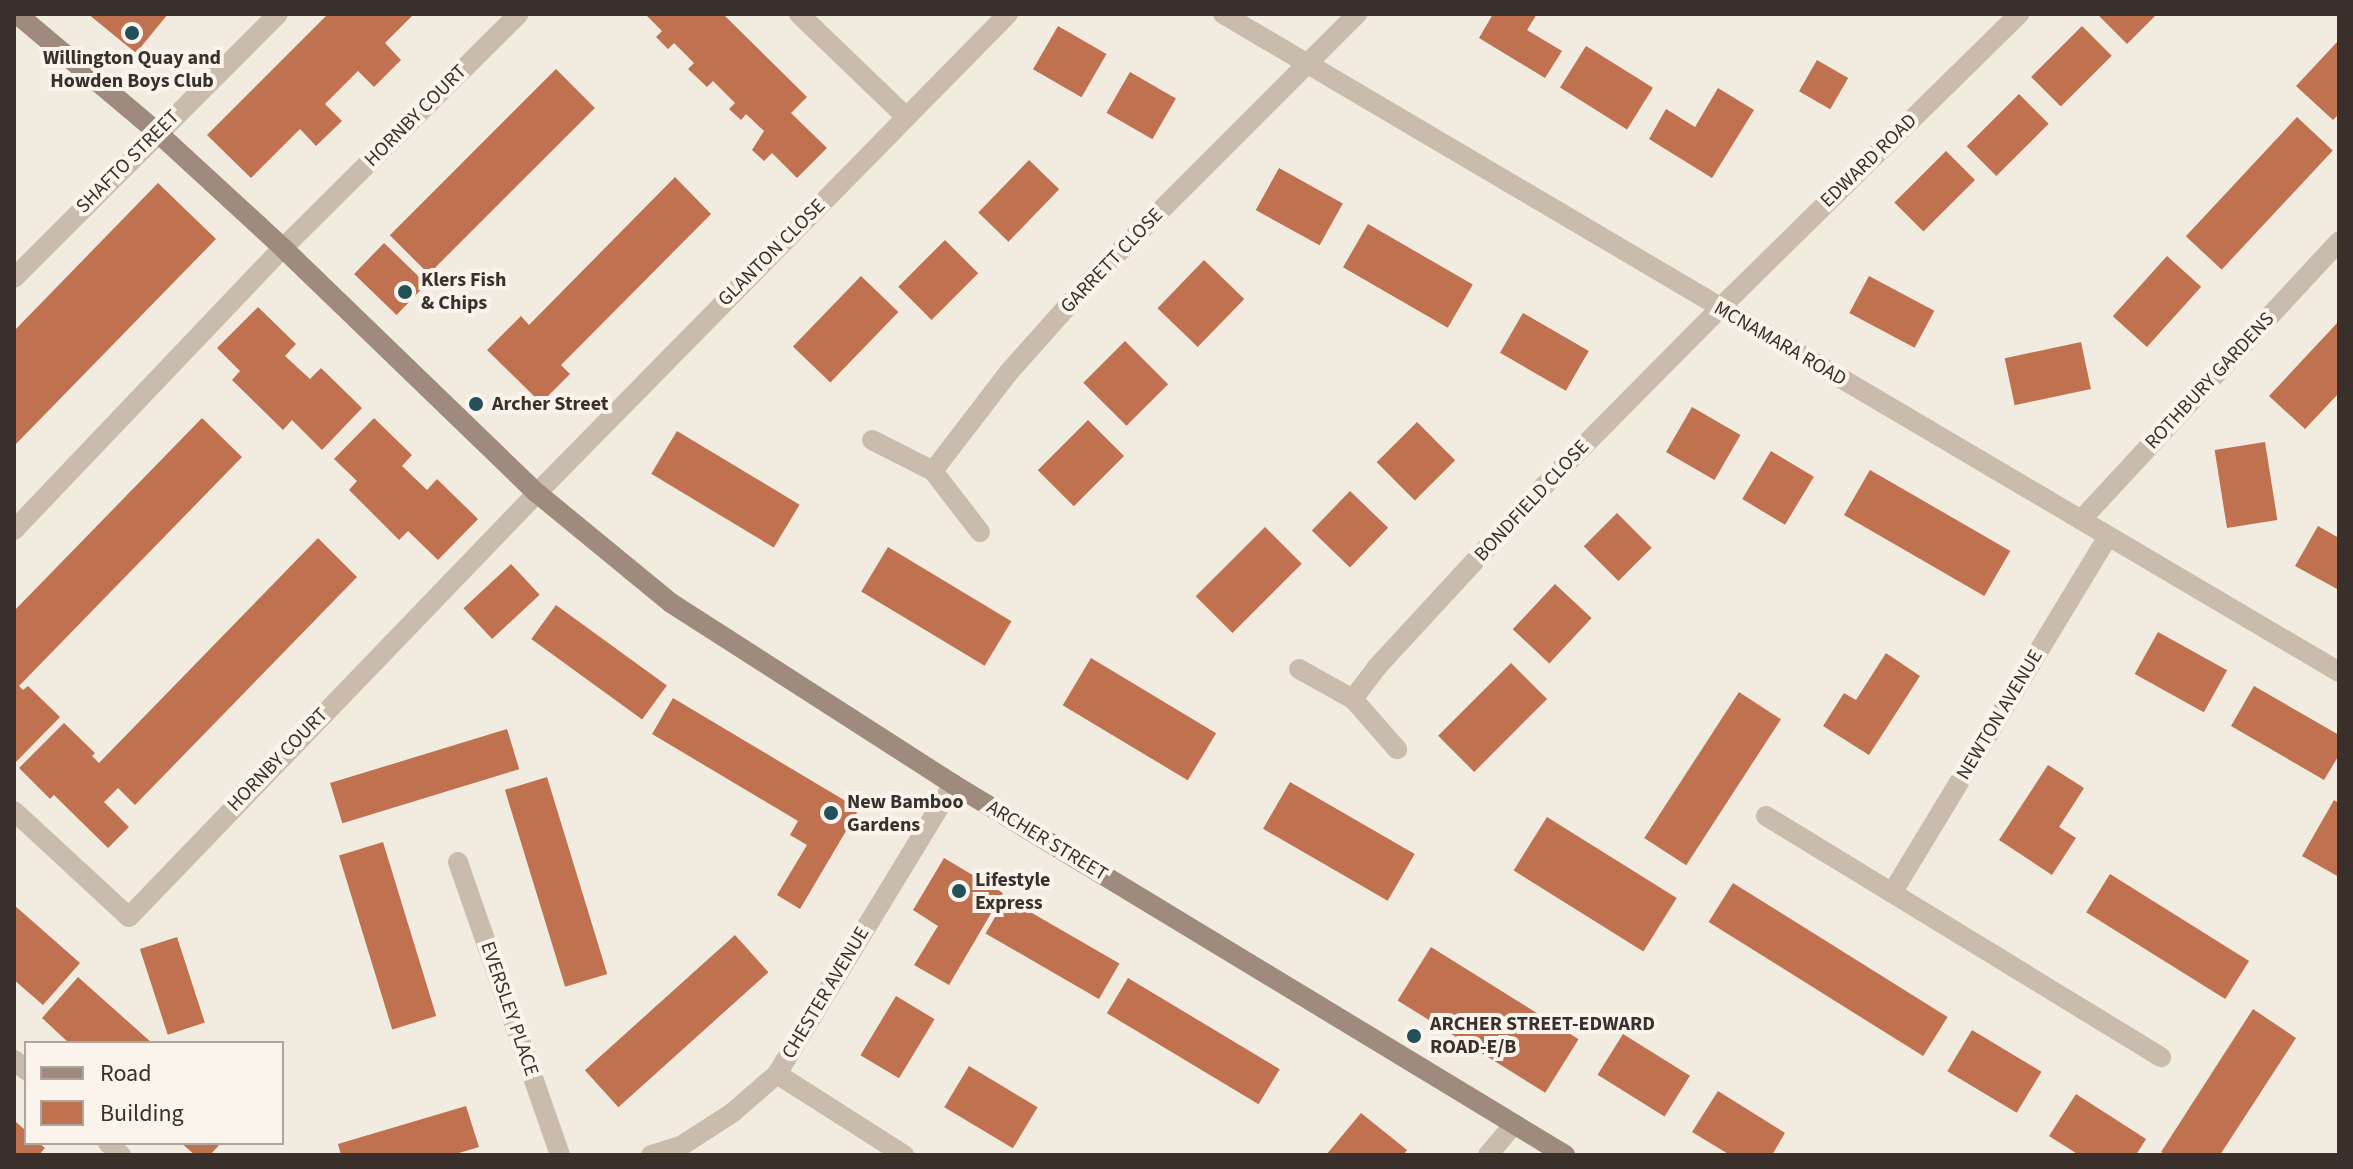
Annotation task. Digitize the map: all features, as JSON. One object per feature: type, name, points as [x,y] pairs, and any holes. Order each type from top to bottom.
[{"type":"main road","name":"ARCHER STREET","points":[[17,14],[157,132],[283,248],[537,493],[671,603],[808,694],[953,784],[1565,1155]]},
{"type":"street","name":"SHAFTO STREET","points":[[14,278],[278,14]]},
{"type":"street","name":"HORNBY COURT","points":[[14,530],[283,248],[519,14]]},
{"type":"street","points":[[799,14],[906,117]]},
{"type":"street","name":"GLANTON CLOSE","points":[[537,493],[1008,14]]},
{"type":"street","name":"MCNAMARA ROAD","points":[[1223,14],[2339,672]]},
{"type":"street","name":"GARRETT CLOSE","points":[[933,471],[1009,372],[1090,281],[1357,14]]},
{"type":"street","name":"EDWARD ROAD","points":[[1719,309],[2019,14]]},
{"type":"street","name":"ROTHBURY GARDENS","points":[[2081,520],[2339,241]]},
{"type":"street","name":"BONDFIELD CLOSE","points":[[1353,699],[1377,667],[1544,486],[1719,309]]},
{"type":"street","points":[[872,440],[933,471],[980,532]]},
{"type":"street","name":"HORNBY COURT","points":[[14,811],[129,917],[537,493]]},
{"type":"street","name":"NEWTON AVENUE","points":[[1892,893],[2108,536]]},
{"type":"street","points":[[1299,669],[1353,699],[1397,749]]},
{"type":"street","name":"CHESTER AVENUE","points":[[651,1155],[681,1146],[732,1113],[777,1074],[953,784]]},
{"type":"street","points":[[1766,816],[2161,1057]]},
{"type":"street","name":"EVERSLEY PLACE","points":[[458,862],[560,1155]]},
{"type":"street","points":[[777,1074],[904,1155]]},
{"type":"street","points":[[1488,1155],[1514,1124]]},
{"type":"building","name":"Willington Quay and Howden Boys Club","points":[[88,14],[168,14],[136,53]]},
{"type":"building","points":[[328,14],[414,14],[385,43],[401,60],[374,87],[358,71],[325,104],[342,121],[316,146],[300,129],[251,178],[207,135]]},
{"type":"building","points":[[645,14],[723,14],[807,97],[791,113],[827,148],[797,178],[772,153],[764,161],[752,150],[764,131],[746,114],[741,120],[729,109],[735,103],[713,81],[707,87],[688,69],[694,63],[674,43],[668,49],[656,37],[662,31]]},
{"type":"building","points":[[1493,14],[1537,14],[1527,30],[1562,51],[1545,78],[1479,38]]},
{"type":"building","points":[[2097,14],[2157,14],[2127,44]]},
{"type":"building","points":[[1058,26],[1106,54],[1081,97],[1033,69]]},
{"type":"building","points":[[2082,26],[2112,56],[2061,107],[2031,77]]},
{"type":"building","points":[[2339,40],[2339,114],[2333,120],[2296,86]]},
{"type":"building","points":[[1586,46],[1653,88],[1627,129],[1560,88]]},
{"type":"building","points":[[1817,60],[1848,78],[1830,109],[1799,91]]},
{"type":"building","points":[[556,69],[595,108],[429,274],[390,235]]},
{"type":"building","points":[[1130,72],[1176,98],[1152,139],[1106,113]]},
{"type":"building","points":[[1718,88],[1754,110],[1712,178],[1649,139],[1666,109],[1695,127]]},
{"type":"building","points":[[2019,94],[2049,124],[1996,176],[1967,146]]},
{"type":"building","points":[[2297,117],[2333,150],[2222,270],[2186,236]]},
{"type":"building","points":[[1946,151],[1975,180],[1923,232],[1894,203]]},
{"type":"building","points":[[1029,160],[1059,189],[1009,242],[978,213]]},
{"type":"building","points":[[1279,168],[1343,203],[1320,245],[1256,210]]},
{"type":"building","points":[[675,177],[711,214],[561,365],[570,374],[541,403],[487,350],[521,316],[529,325]]},
{"type":"building","points":[[158,183],[216,239],[14,446],[14,331]]},
{"type":"building","points":[[1368,224],[1473,284],[1448,328],[1343,267]]},
{"type":"building","points":[[945,240],[978,273],[932,320],[898,287]]},
{"type":"building","points":[[384,243],[426,284],[397,315],[354,274]]},
{"type":"building","points":[[2167,256],[2201,287],[2147,347],[2113,316]]},
{"type":"building","points":[[1204,260],[1244,299],[1198,347],[1157,308]]},
{"type":"building","points":[[861,276],[898,312],[830,383],[793,346]]},
{"type":"building","points":[[1869,276],[1934,311],[1915,348],[1849,313]]},
{"type":"building","points":[[258,307],[296,344],[285,356],[310,379],[321,368],[362,408],[322,450],[292,420],[283,430],[232,380],[240,371],[217,348]]},
{"type":"building","points":[[1523,313],[1589,351],[1566,391],[1500,353]]},
{"type":"building","points":[[2339,321],[2339,393],[2305,429],[2269,396]]},
{"type":"building","points":[[1125,341],[1168,384],[1126,426],[1083,383]]},
{"type":"building","points":[[2081,342],[2091,389],[2015,405],[2005,358]]},
{"type":"building","points":[[1692,407],[1740,435],[1714,480],[1666,452]]},
{"type":"building","points":[[202,418],[242,457],[19,686],[23,690],[28,686],[60,717],[14,764],[14,611]]},
{"type":"building","points":[[374,418],[412,455],[402,466],[427,490],[437,479],[478,519],[438,560],[408,531],[399,540],[349,490],[357,481],[334,459]]},
{"type":"building","points":[[1088,420],[1124,456],[1074,506],[1038,470]]},
{"type":"building","points":[[1417,422],[1455,460],[1415,500],[1377,462]]},
{"type":"building","points":[[677,431],[800,505],[774,548],[651,474]]},
{"type":"building","points":[[2265,442],[2277,520],[2227,528],[2215,450]]},
{"type":"building","points":[[1771,451],[1814,477],[1785,525],[1742,499]]},
{"type":"building","points":[[1870,470],[2010,551],[1984,596],[1844,515]]},
{"type":"building","points":[[1350,491],[1388,528],[1350,567],[1312,531]]},
{"type":"building","points":[[1617,513],[1652,548],[1618,581],[1584,546]]},
{"type":"building","points":[[2318,526],[2339,538],[2339,590],[2295,566]]},
{"type":"building","points":[[1265,527],[1302,564],[1232,633],[1196,596]]},
{"type":"building","points":[[318,538],[357,577],[135,805],[118,788],[104,802],[129,827],[108,848],[54,795],[50,799],[19,768],[64,723],[95,753],[92,756],[99,763]]},
{"type":"building","points":[[888,547],[1011,621],[985,666],[861,592]]},
{"type":"building","points":[[511,564],[540,595],[492,639],[463,608]]},
{"type":"building","points":[[1555,584],[1592,618],[1549,663],[1513,629]]},
{"type":"building","points":[[556,605],[667,686],[642,720],[531,639]]},
{"type":"building","points":[[2158,632],[2227,670],[2204,712],[2135,674]]},
{"type":"building","points":[[1886,653],[1920,676],[1869,755],[1823,726],[1844,693],[1856,700]]},
{"type":"building","points":[[1091,658],[1216,733],[1188,780],[1063,705]]},
{"type":"building","points":[[1511,663],[1547,699],[1474,772],[1438,736]]},
{"type":"building","points":[[2254,686],[2339,735],[2339,755],[2324,780],[2231,726]]},
{"type":"building","points":[[1739,692],[1781,719],[1686,865],[1644,838]]},
{"type":"building","points":[[673,698],[859,809],[800,909],[777,895],[807,845],[790,835],[798,821],[652,734]]},
{"type":"building","points":[[507,729],[519,769],[342,823],[330,783]]},
{"type":"building","points":[[2048,765],[2084,788],[2059,827],[2076,838],[2052,875],[1999,840]]},
{"type":"building","points":[[547,777],[607,974],[565,987],[505,790]]},
{"type":"building","points":[[1290,782],[1415,854],[1388,901],[1263,829]]},
{"type":"building","points":[[2334,800],[2339,803],[2339,877],[2302,856]]},
{"type":"building","points":[[1547,817],[1677,898],[1643,952],[1514,870]]},
{"type":"building","points":[[383,842],[436,1016],[392,1029],[339,855]]},
{"type":"building","points":[[944,858],[1003,893],[949,985],[914,965],[938,926],[913,910]]},
{"type":"building","points":[[2110,874],[2249,961],[2225,999],[2086,912]]},
{"type":"building","points":[[1733,883],[1948,1017],[1923,1056],[1709,922]]},
{"type":"building","points":[[1006,898],[1119,964],[1099,999],[986,934]]},
{"type":"building","points":[[14,905],[80,963],[43,1005],[14,980]]},
{"type":"building","points":[[735,935],[768,972],[618,1107],[585,1070]]},
{"type":"building","points":[[177,937],[205,1023],[168,1035],[140,949]]},
{"type":"building","points":[[1431,947],[1579,1039],[1545,1093],[1398,1000]]},
{"type":"building","points":[[78,977],[150,1041],[67,1041],[42,1018]]},
{"type":"building","points":[[1128,978],[1280,1069],[1259,1104],[1107,1013]]},
{"type":"building","points":[[896,996],[935,1019],[899,1078],[860,1055]]},
{"type":"building","points":[[2253,1009],[2296,1038],[2220,1155],[2166,1155],[2161,1152]]},
{"type":"building","points":[[1972,1030],[2041,1072],[2017,1113],[1947,1071]]},
{"type":"building","points":[[1623,1034],[1690,1076],[1665,1117],[1598,1075]]},
{"type":"building","points":[[969,1066],[1038,1107],[1013,1148],[944,1107]]},
{"type":"building","points":[[1718,1091],[1785,1133],[1772,1155],[1730,1155],[1692,1132]]},
{"type":"building","points":[[2076,1094],[2146,1139],[2136,1155],[2079,1155],[2049,1136]]},
{"type":"building","points":[[466,1106],[479,1147],[452,1155],[341,1155],[338,1144]]},
{"type":"building","points":[[1361,1113],[1407,1150],[1403,1155],[1326,1155]]},
{"type":"building","points":[[14,1120],[24,1129],[24,1145],[41,1145],[45,1148],[39,1155],[14,1155]]},
{"type":"building","points":[[183,1145],[219,1145],[210,1155],[195,1155]]},
{"type":"place","name":"Willington Quay and Howden Boys Club","points":[[132,33]]},
{"type":"place","name":"Klers Fish & Chips","points":[[405,292]]},
{"type":"place","name":"Archer Street","points":[[476,404]]},
{"type":"place","name":"New Bamboo Gardens","points":[[831,813]]},
{"type":"place","name":"Lifestyle Express","points":[[959,891]]},
{"type":"place","name":"ARCHER STREET-EDWARD ROAD-E/B","points":[[1414,1036]]}]
